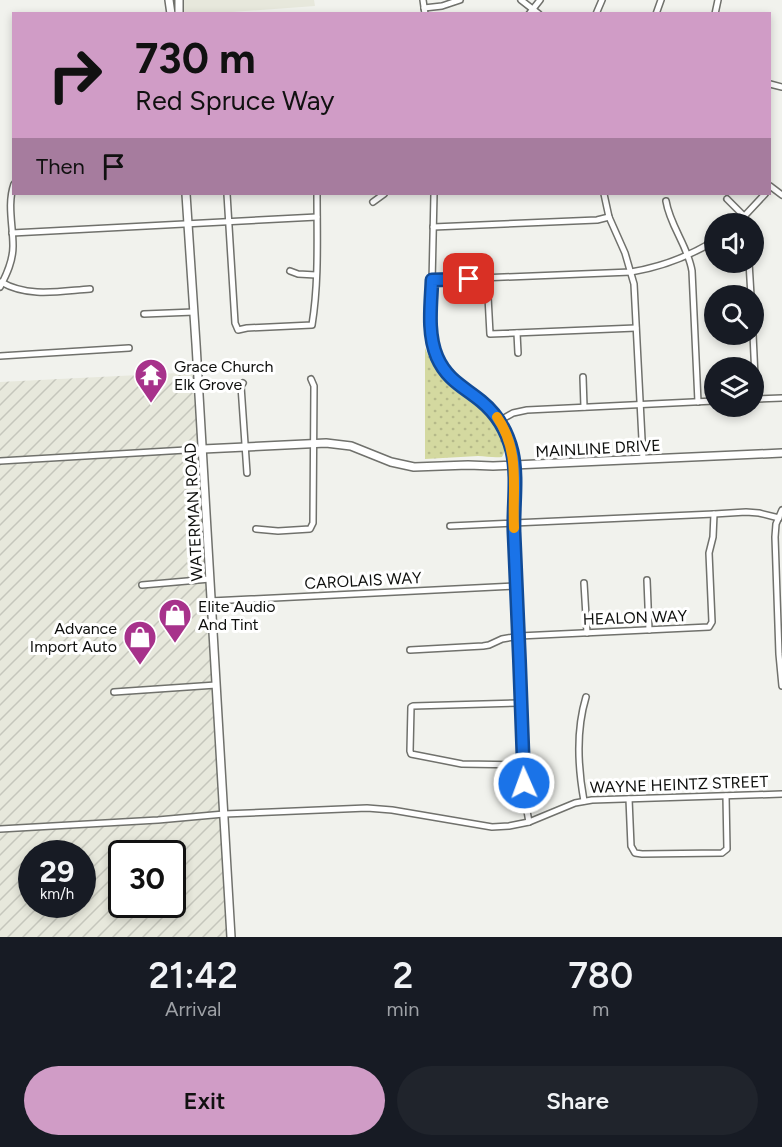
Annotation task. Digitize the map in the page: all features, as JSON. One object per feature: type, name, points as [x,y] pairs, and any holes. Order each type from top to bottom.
[{"type":"main road","name":"WATERMAN ROAD","points":[[186,195],[231,937]]},
{"type":"main road","name":"MAINLINE DRIVE","points":[[202,449],[314,443],[338,444],[351,446],[391,462],[414,466],[514,465],[782,453]]},
{"type":"street","points":[[423,0],[425,11],[460,0]]},
{"type":"street","points":[[521,0],[531,11],[540,0]]},
{"type":"street","points":[[12,192],[10,201],[12,258],[1,283],[33,292],[90,289]]},
{"type":"street","points":[[227,195],[235,323],[238,330],[312,325],[318,195]]},
{"type":"street","points":[[373,202],[383,195]]},
{"type":"street","points":[[434,195],[432,336],[438,357],[456,383],[487,406],[499,421],[508,439],[514,465],[513,524],[525,800],[529,822]]},
{"type":"street","points":[[604,195],[609,217],[631,272],[635,298],[643,459]]},
{"type":"street","points":[[748,213],[764,195]]},
{"type":"street","points":[[727,199],[742,213]]},
{"type":"street","points":[[666,201],[668,211],[688,255],[692,271],[698,402]]},
{"type":"street","points":[[12,233],[317,217]]},
{"type":"street","points":[[433,227],[609,217]]},
{"type":"street","points":[[432,280],[631,272],[664,265],[704,246]]},
{"type":"street","points":[[290,272],[316,275]]},
{"type":"street","points":[[487,279],[490,334],[636,328]]},
{"type":"street","points":[[144,314],[194,312]]},
{"type":"street","points":[[518,333],[518,353]]},
{"type":"street","points":[[0,356],[129,348]]},
{"type":"street","points":[[583,377],[584,407]]},
{"type":"street","points":[[256,529],[278,531],[310,529],[313,523],[314,386],[311,379]]},
{"type":"street","points":[[243,383],[241,386],[247,473]]},
{"type":"street","points":[[764,399],[782,398]]},
{"type":"street","points":[[499,421],[520,411],[704,402]]},
{"type":"street","points":[[0,462],[202,449]]},
{"type":"street","points":[[782,510],[776,524],[775,537],[779,567],[779,654],[782,685]]},
{"type":"street","points":[[450,526],[746,512],[779,518]]},
{"type":"street","name":"HEALON WAY","points":[[410,650],[483,646],[519,636],[709,627],[712,622],[708,554],[713,537],[714,514]]},
{"type":"street","points":[[142,585],[210,579]]},
{"type":"street","points":[[647,580],[649,630]]},
{"type":"street","points":[[584,583],[587,633]]},
{"type":"street","name":"CAROLAIS WAY","points":[[211,601],[517,586]]},
{"type":"street","points":[[114,692],[216,685]]},
{"type":"street","points":[[584,801],[581,784],[580,726],[586,697]]},
{"type":"street","points":[[521,703],[413,706],[411,707],[410,751],[411,754],[462,764],[524,765]]},
{"type":"street","name":"WAYNE HEINTZ STREET","points":[[0,829],[224,814],[367,808],[492,827],[529,822],[584,801],[782,794]]},
{"type":"street","points":[[629,799],[631,846],[635,853],[722,853],[727,849],[726,796]]},
{"type":"shaded area","points":[[183,0],[314,0],[315,6],[232,12],[182,12]]},
{"type":"shaded area","points":[[198,372],[231,937],[0,937],[0,382]]},
{"type":"green space","points":[[425,348],[436,369],[447,383],[475,404],[492,423],[503,445],[502,457],[425,459]]},
{"type":"slow traffic","points":[[497,417],[505,432],[513,457],[514,528]]},
{"type":"place","name":"Grace Church Elk Grove","points":[[151,404]]},
{"type":"place","name":"Elite Audio And Tint","points":[[175,644]]},
{"type":"place","name":"Advance Import Auto","points":[[140,666]]},
{"type":"route","points":[[469,279],[432,280],[431,327],[434,347],[446,371],[456,383],[494,413],[504,429],[513,457],[513,524],[524,783]]}]
